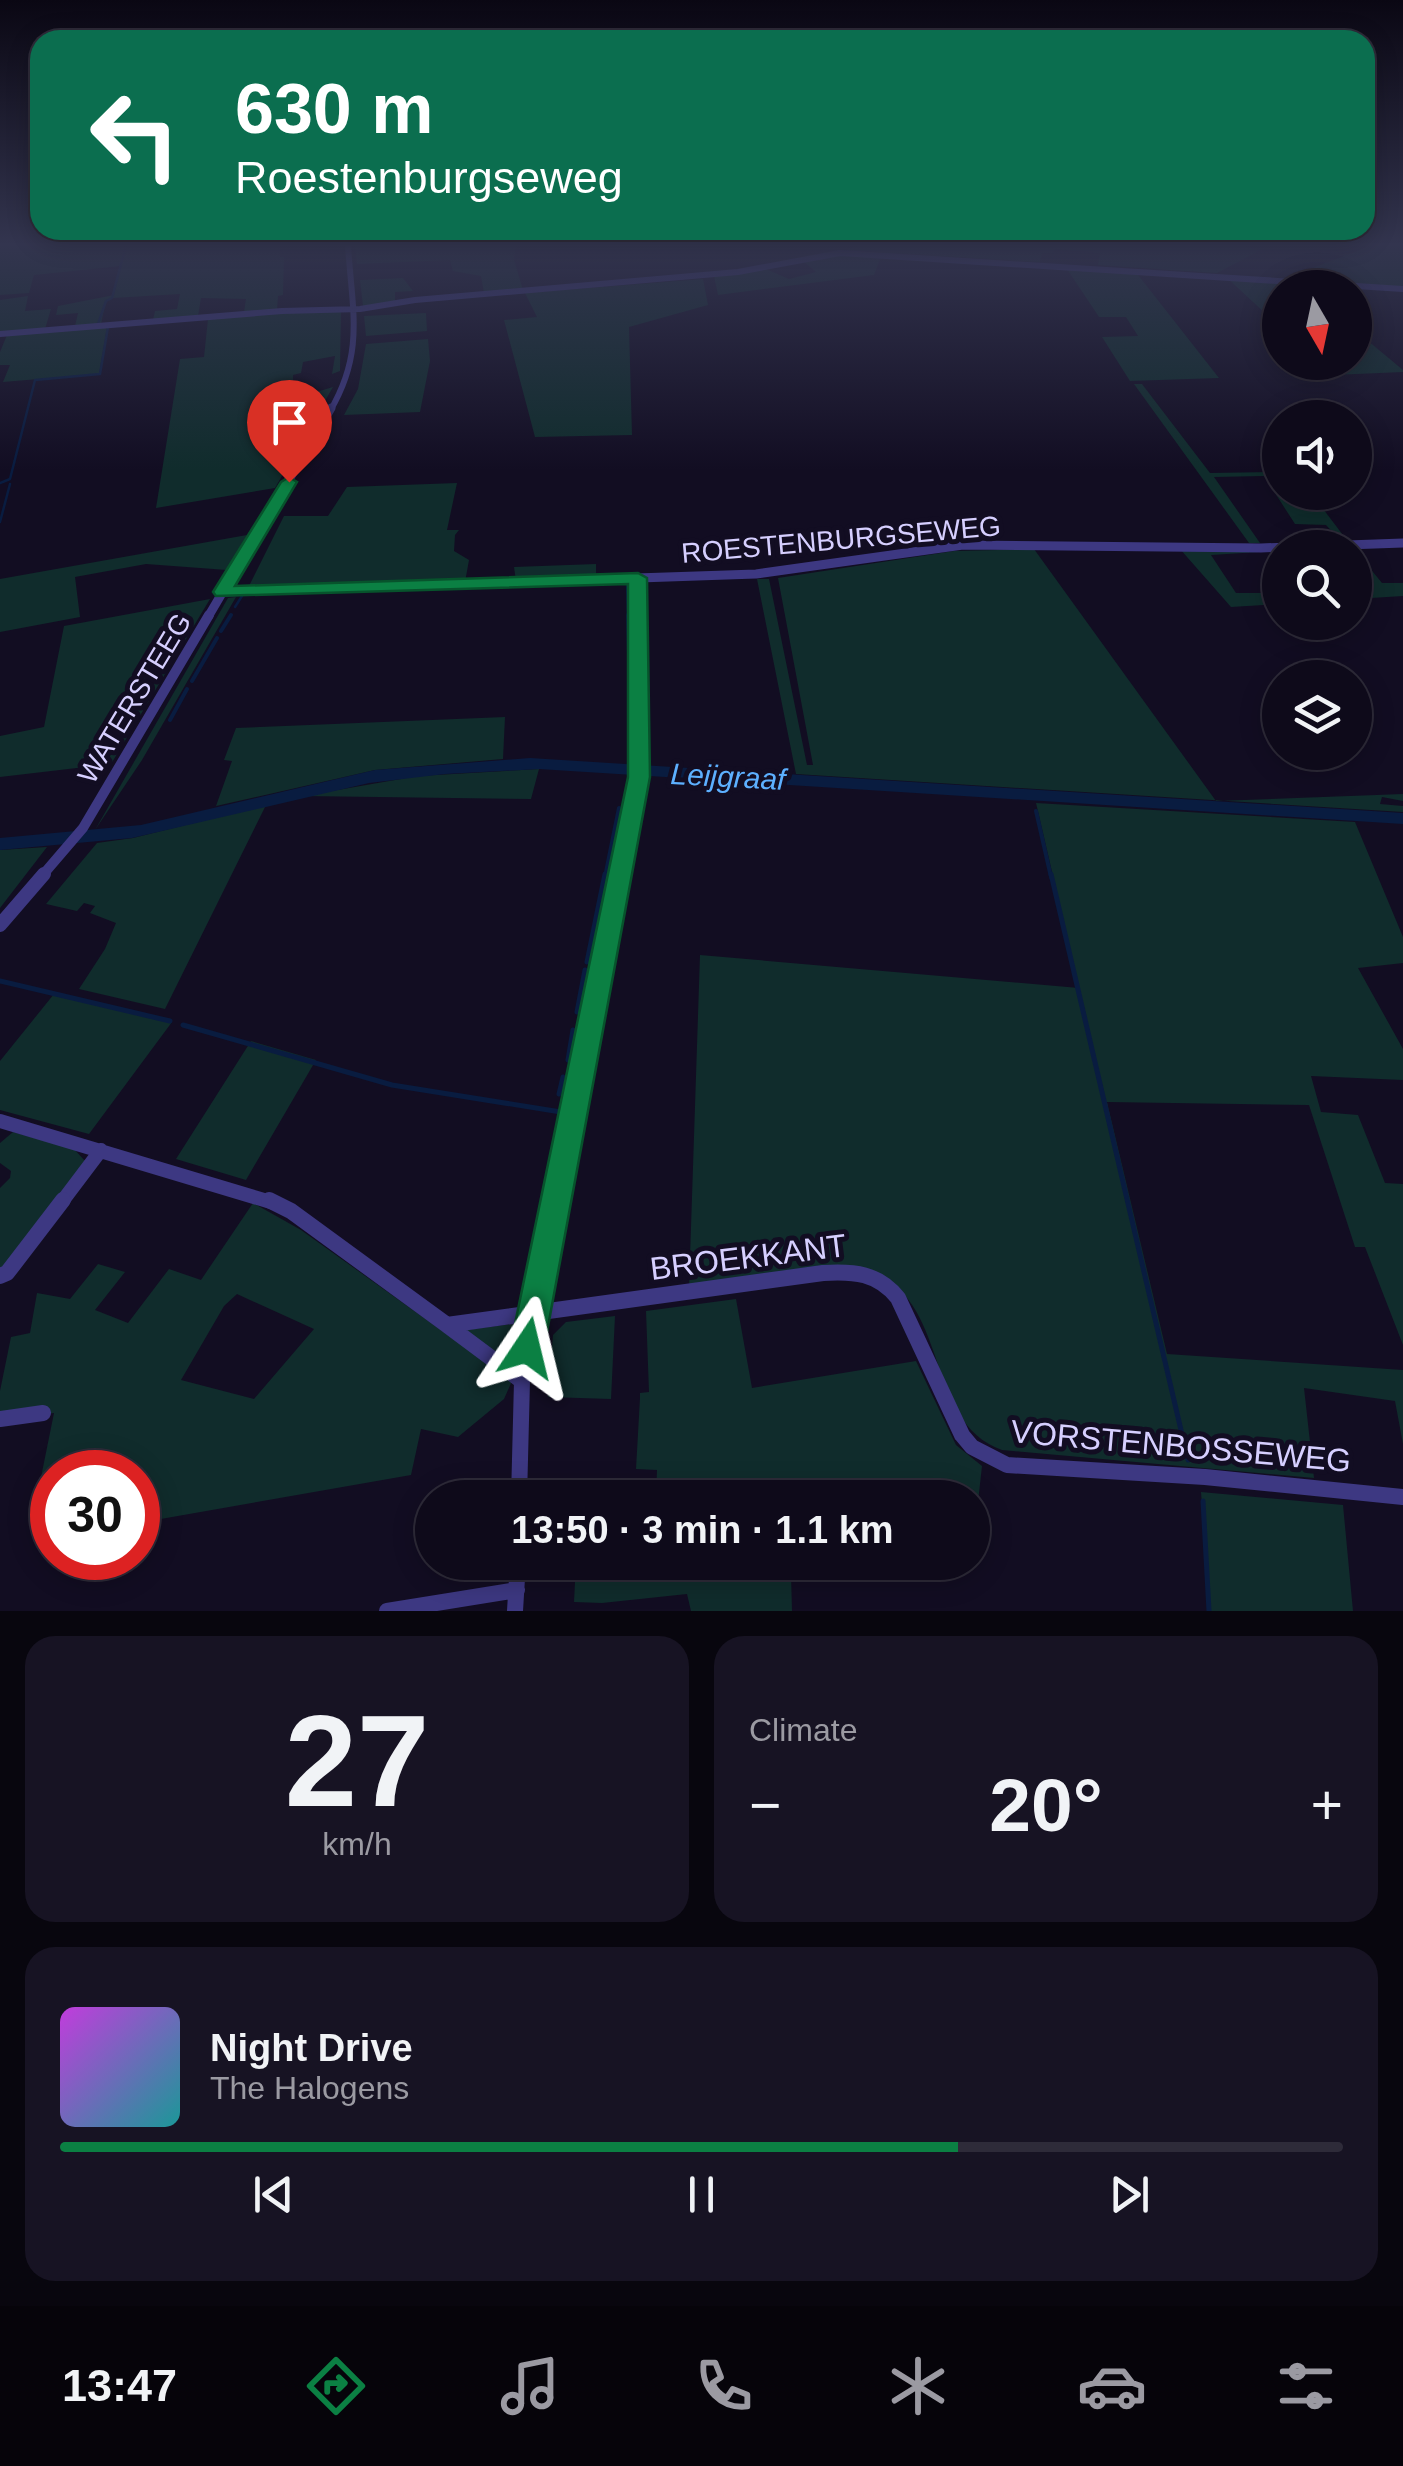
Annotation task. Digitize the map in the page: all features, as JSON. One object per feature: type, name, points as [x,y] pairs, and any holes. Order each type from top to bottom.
[{"type":"street","points":[[0,334],[162,320]]},
{"type":"street","name":"WATERSTEEG","points":[[0,924],[83,828],[345,385],[354,356],[352,320]]},
{"type":"street","name":"ROESTENBURGSEWEG","points":[[222,592],[756,574],[963,545],[1262,548],[1403,543]]},
{"type":"street","points":[[519,1480],[522,1381],[532,1316],[639,770],[638,578]]},
{"type":"street","points":[[0,1122],[233,1186],[291,1211],[522,1381]]},
{"type":"street","points":[[0,1276],[101,1150]]},
{"type":"street","name":"BROEKKANT","points":[[447,1326],[823,1273],[861,1272],[890,1286],[898,1298],[962,1435]]},
{"type":"street","points":[[0,1420],[43,1413]]},
{"type":"street","name":"VORSTENBOSSEWEG","points":[[962,1435],[988,1457],[1026,1468],[1205,1477],[1403,1497]]},
{"type":"street","points":[[515,1611],[518,1580]]},
{"type":"street","points":[[387,1611],[518,1590]]},
{"type":"green space","points":[[0,320],[48,320],[45,329],[0,332]]},
{"type":"green space","points":[[76,320],[102,320],[101,324],[75,326]]},
{"type":"green space","points":[[208,320],[341,320],[340,371],[332,374],[335,356],[303,362],[301,373],[293,375],[293,399],[333,387],[275,488],[156,508],[180,359],[204,357]]},
{"type":"green space","points":[[364,320],[426,320],[427,331],[366,336]]},
{"type":"green space","points":[[504,320],[653,320],[629,327],[632,435],[535,437]]},
{"type":"green space","points":[[1128,320],[1174,320],[1219,378],[1130,381],[1102,337],[1138,336]]},
{"type":"green space","points":[[107,327],[99,374],[3,382],[10,365],[0,365],[0,352],[7,335]]},
{"type":"green space","points":[[428,339],[430,361],[420,412],[344,415],[358,389],[366,344]]},
{"type":"green space","points":[[1372,344],[1403,370],[1372,373]]},
{"type":"green space","points":[[1134,384],[1142,384],[1210,473],[1262,472],[1262,476],[1214,477],[1260,543],[1249,543]]},
{"type":"green space","points":[[457,483],[447,530],[459,530],[454,551],[469,560],[465,582],[247,590],[284,516],[328,516],[347,487]]},
{"type":"green space","points":[[1286,510],[1324,510],[1339,530],[1326,525],[1295,524]]},
{"type":"green space","points":[[247,535],[227,570],[146,564],[75,577],[80,617],[0,632],[0,579]]},
{"type":"green space","points":[[1034,549],[1215,800],[796,774],[757,579],[769,579],[807,765],[813,765],[778,578],[954,551]]},
{"type":"green space","points":[[1180,549],[1259,552],[1211,555],[1236,593],[1262,593],[1262,605],[1231,607]]},
{"type":"green space","points":[[596,564],[596,576],[516,581],[514,567]]},
{"type":"green space","points":[[1372,571],[1382,583],[1403,583],[1403,596],[1372,598]]},
{"type":"green space","points":[[236,597],[142,760],[95,830],[228,598]]},
{"type":"green space","points":[[210,599],[111,764],[0,777],[0,736],[44,727],[64,626]]},
{"type":"green space","points":[[505,717],[503,759],[375,770],[216,806],[232,761],[224,760],[236,728]]},
{"type":"green space","points":[[539,769],[531,799],[303,796],[418,776]]},
{"type":"green space","points":[[1403,794],[1403,801],[1382,797],[1380,804],[1403,806],[1403,812],[1223,801]]},
{"type":"green space","points":[[1036,803],[1355,822],[1403,937],[1403,963],[1358,968],[1403,1049],[1403,1080],[1311,1076],[1321,1112],[1358,1115],[1385,1183],[1403,1184],[1403,1345],[1365,1247],[1355,1247],[1309,1105],[1107,1102],[1167,1354],[1403,1370],[1403,1444],[1395,1401],[1304,1388],[1314,1478],[1002,1450],[975,1434],[957,1409],[920,1319],[903,1293],[878,1274],[841,1265],[689,1288],[700,955],[1079,988]]},
{"type":"green space","points":[[266,805],[165,1009],[79,989],[105,949],[116,923],[90,913],[95,906],[84,903],[77,911],[46,904],[97,843],[133,838]]},
{"type":"green space","points":[[47,847],[0,908],[0,850]]},
{"type":"green space","points":[[54,994],[172,1022],[89,1134],[0,1110],[0,1061]]},
{"type":"green space","points":[[251,1041],[316,1060],[246,1180],[176,1159]]},
{"type":"green space","points":[[13,1132],[74,1149],[85,1161],[0,1279],[0,1188],[11,1171],[0,1163],[0,1143]]},
{"type":"green space","points":[[253,1203],[301,1230],[512,1381],[504,1399],[458,1437],[421,1429],[411,1475],[160,1519],[160,1450],[47,1450],[54,1413],[0,1420],[0,1391],[11,1337],[30,1333],[37,1293],[70,1299],[98,1264],[125,1272],[95,1310],[128,1323],[169,1269],[201,1280]],"holes":[[[237,1294],[314,1329],[254,1399],[181,1380],[224,1306]]]},
{"type":"green space","points":[[736,1299],[752,1388],[916,1361],[956,1445],[982,1466],[980,1480],[657,1480],[657,1470],[636,1469],[640,1393],[649,1392],[646,1311]]},
{"type":"green space","points":[[615,1316],[611,1399],[548,1397],[553,1335],[566,1322]]},
{"type":"green space","points":[[512,1324],[522,1335],[519,1367],[514,1368],[465,1330]]},
{"type":"green space","points":[[1201,1492],[1343,1505],[1353,1611],[1210,1611]]},
{"type":"green space","points":[[575,1580],[791,1580],[792,1611],[691,1611],[687,1594],[574,1602]]},
{"type":"water","name":"Leijgraaf","points":[[530,758],[1403,813],[1403,824],[539,769],[369,783],[132,838],[0,850],[0,838],[141,825],[375,770]]},
{"type":"waterway","points":[[98,324],[99,320]]},
{"type":"waterway","points":[[0,483],[10,479],[35,380],[100,374],[108,327]]},
{"type":"waterway","points":[[0,522],[10,484]]},
{"type":"waterway","points":[[627,583],[628,617]]},
{"type":"waterway","points":[[235,607],[242,596]]},
{"type":"waterway","points":[[221,631],[231,615]]},
{"type":"waterway","points":[[628,615],[629,654]]},
{"type":"waterway","points":[[192,681],[217,638]]},
{"type":"waterway","points":[[629,684],[629,706]]},
{"type":"waterway","points":[[170,720],[187,689]]},
{"type":"waterway","points":[[631,722],[632,754]]},
{"type":"waterway","points":[[633,852],[647,782]]},
{"type":"waterway","points":[[605,877],[619,808]]},
{"type":"waterway","points":[[1036,811],[1051,877]]},
{"type":"waterway","points":[[629,877],[632,860]]},
{"type":"waterway","points":[[587,962],[605,874]]},
{"type":"waterway","points":[[618,938],[629,874]]},
{"type":"waterway","points":[[1051,874],[1188,1460]]},
{"type":"waterway","points":[[577,1012],[585,970]]},
{"type":"waterway","points":[[0,981],[170,1021]]},
{"type":"waterway","points":[[183,1025],[392,1085],[561,1112]]},
{"type":"waterway","points":[[568,1060],[573,1030]]},
{"type":"waterway","points":[[559,1094],[563,1077]]},
{"type":"waterway","points":[[552,1288],[584,1116]]},
{"type":"waterway","points":[[1203,1501],[1209,1611]]},
{"type":"route","points":[[289,482],[222,592],[638,578],[639,777],[527,1348]]}]
